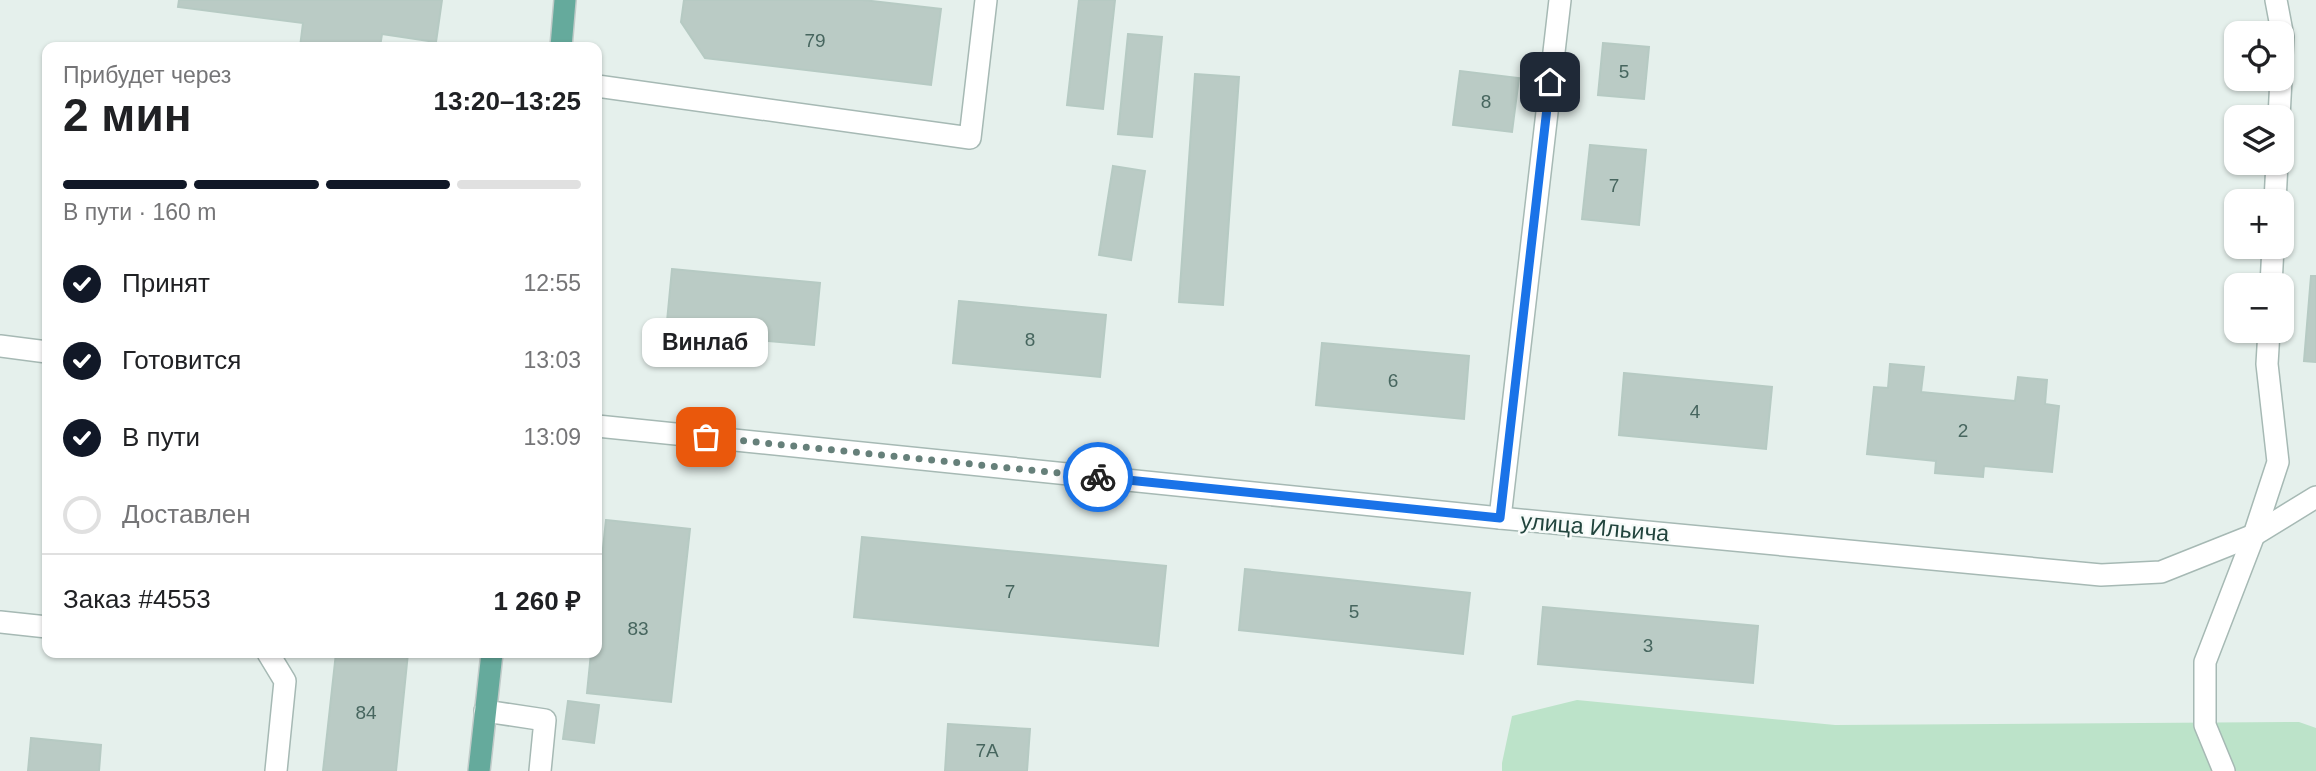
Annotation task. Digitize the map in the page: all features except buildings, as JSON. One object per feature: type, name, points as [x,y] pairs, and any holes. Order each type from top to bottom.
[{"type":"main road","points":[[561,42],[565,0]]},
{"type":"main road","points":[[479,771],[491,658]]},
{"type":"street","points":[[602,87],[970,138],[986,0]]},
{"type":"street","points":[[1500,518],[1560,0]]},
{"type":"street","points":[[2276,0],[2280,21]]},
{"type":"street","points":[[2224,771],[2205,726],[2205,662],[2254,536],[2278,462],[2267,364],[2268,343]]},
{"type":"street","points":[[0,346],[42,351]]},
{"type":"street","name":"улица Ильича","points":[[602,427],[1500,518],[2101,575],[2161,572],[2254,536],[2316,498]]},
{"type":"street","points":[[0,622],[42,626]]},
{"type":"street","points":[[271,658],[285,681],[276,771]]},
{"type":"street","points":[[485,711],[545,720],[540,771]]},
{"type":"green space","points":[[1577,700],[1835,725],[2299,722],[2316,728],[2316,771],[1502,771],[1512,716]]},
{"type":"way so far","points":[[706,437],[1098,477]]},
{"type":"place","name":"Винлаб","points":[[706,437]]},
{"type":"route","points":[[1098,477],[1500,518],[1550,82]]}]
